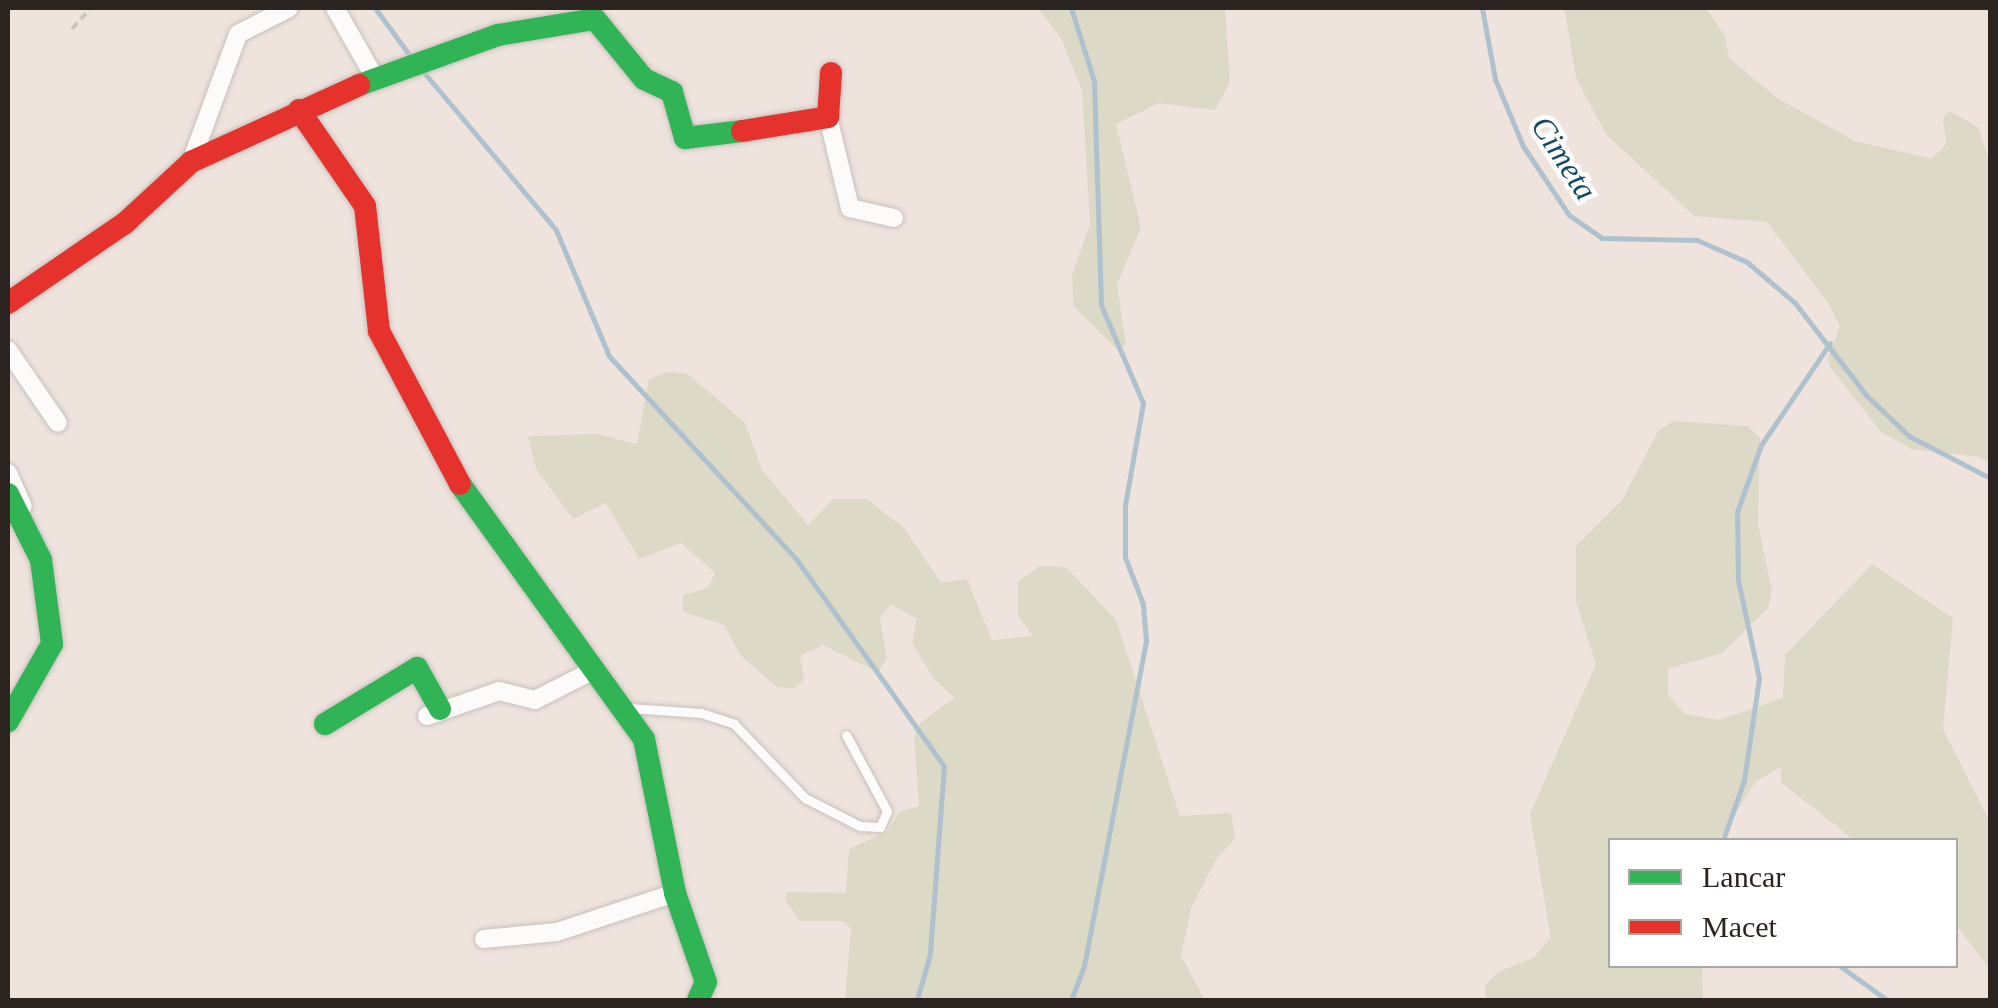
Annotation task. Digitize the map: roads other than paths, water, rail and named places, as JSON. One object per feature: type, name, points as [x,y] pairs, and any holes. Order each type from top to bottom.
[{"type":"street","points":[[192,162],[238,34],[289,8]]},
{"type":"street","points":[[335,8],[375,78]]},
{"type":"street","points":[[8,303],[125,223],[192,162],[298,110],[375,78],[498,35],[589,18],[644,79],[672,92],[685,138],[828,117]]},
{"type":"street","points":[[832,73],[828,117],[850,208],[894,218]]},
{"type":"street","points":[[298,110],[365,206],[378,320],[389,357],[475,510],[622,707],[654,765],[675,893],[706,982],[698,1000]]},
{"type":"street","points":[[8,350],[58,424]]},
{"type":"street","points":[[8,473],[42,560],[52,644],[8,722]]},
{"type":"street","points":[[8,494],[30,530]]},
{"type":"street","points":[[325,724],[417,668],[433,712],[499,692],[534,700],[594,670]]},
{"type":"street","points":[[484,939],[557,932],[675,893]]},
{"type":"lane","points":[[622,707],[701,713],[734,724],[805,798],[860,826],[880,827],[886,811],[846,735]]},
{"type":"waterway","points":[[375,8],[411,57]]},
{"type":"waterway","points":[[1071,8],[1094,81],[1101,305],[1143,403],[1125,505],[1125,557],[1143,604],[1146,640],[1084,966],[1071,1000]]},
{"type":"waterway","name":"Cimeta","points":[[1482,8],[1495,79],[1523,146],[1569,215],[1602,238],[1697,240],[1747,262],[1795,303],[1867,396],[1909,436],[1990,478]]},
{"type":"waterway","points":[[421,69],[556,230],[609,356],[797,560],[944,766],[930,954],[917,1000]]},
{"type":"waterway","points":[[1724,838],[1744,780],[1759,678],[1738,580],[1737,512],[1761,445],[1830,343]]},
{"type":"waterway","points":[[1843,968],[1887,1000]]}]
